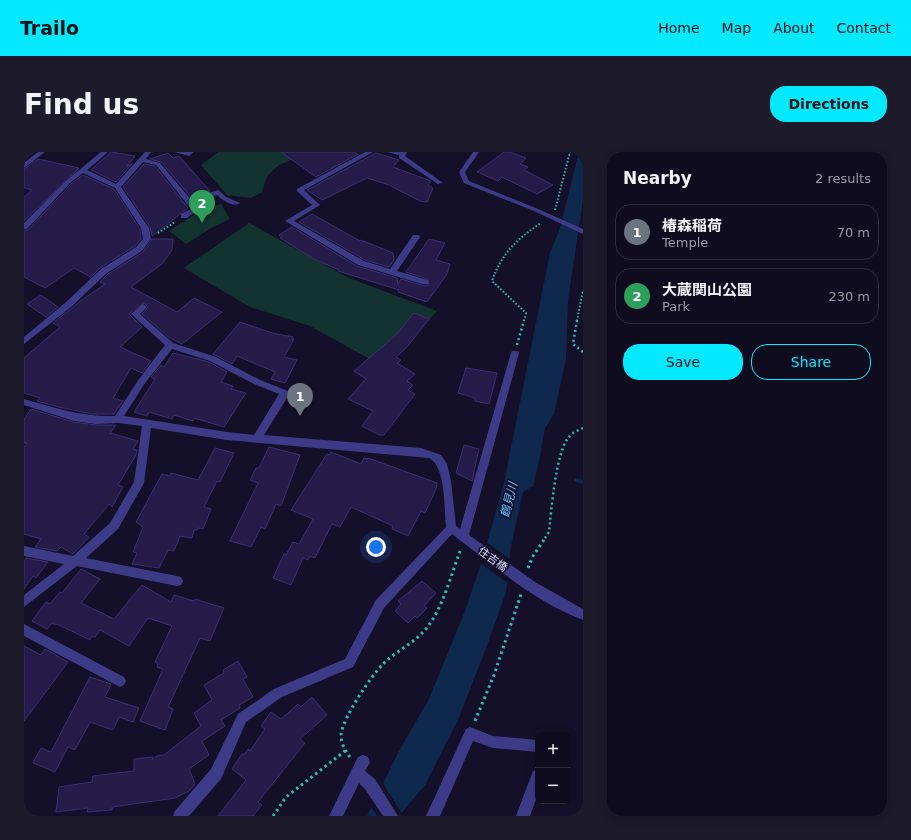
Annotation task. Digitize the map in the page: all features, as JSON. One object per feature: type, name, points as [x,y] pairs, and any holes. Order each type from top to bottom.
[{"type":"street","points":[[24,166],[42,152]]},
{"type":"street","points":[[24,227],[68,182],[105,152]]},
{"type":"street","points":[[117,187],[126,180],[148,152]]},
{"type":"street","points":[[178,152],[189,154],[191,152]]},
{"type":"street","points":[[370,152],[299,190],[317,205],[290,221],[361,263],[425,282]]},
{"type":"street","points":[[390,152],[403,153],[401,157],[440,183]]},
{"type":"street","points":[[476,152],[474,157],[462,172],[466,182],[556,217],[583,232]]},
{"type":"street","points":[[141,160],[158,164],[195,209],[184,216]]},
{"type":"street","points":[[24,342],[104,272],[140,249],[147,239],[145,228],[117,187],[83,170]]},
{"type":"street","points":[[188,201],[218,192],[224,198],[237,204]]},
{"type":"street","points":[[392,272],[416,237]]},
{"type":"street","points":[[143,307],[135,314],[170,345],[213,359],[257,382],[285,393],[257,438]]},
{"type":"street","points":[[118,419],[142,381],[170,345]]},
{"type":"street","points":[[466,539],[515,353]]},
{"type":"street","points":[[24,402],[74,417],[96,420],[118,419],[147,425],[227,436],[421,452],[439,459],[444,472],[451,528],[380,604],[349,663],[278,693],[242,718],[216,774],[180,816]]},
{"type":"street","points":[[24,602],[75,561],[114,526],[139,483],[147,425]]},
{"type":"street","name":"住吉橋","points":[[451,528],[522,575],[564,607],[583,615]]},
{"type":"street","points":[[24,551],[177,581]]},
{"type":"street","points":[[24,630],[120,681]]},
{"type":"street","points":[[433,816],[470,733],[493,742],[535,746]]},
{"type":"street","points":[[336,816],[362,771],[391,816]]},
{"type":"street","points":[[523,816],[535,784]]},
{"type":"path","points":[[556,217],[570,152]]},
{"type":"path","points":[[515,353],[526,313],[492,281],[495,268],[509,246],[520,237],[547,220]]},
{"type":"path","points":[[157,233],[176,222]]},
{"type":"path","points":[[583,290],[573,344],[583,352]]},
{"type":"path","points":[[522,575],[549,532],[553,487],[564,447],[569,436],[583,428]]},
{"type":"path","points":[[273,816],[286,797],[345,751],[341,733],[368,682],[383,664],[421,636],[436,614],[466,539]]},
{"type":"path","points":[[478,714],[494,675],[522,591]]},
{"type":"green space","points":[[218,152],[309,152],[279,165],[267,176],[262,192],[251,198],[227,195],[201,165]]},
{"type":"green space","points":[[221,204],[230,219],[213,227],[186,244],[169,231],[200,211]]},
{"type":"green space","points":[[249,223],[349,278],[437,311],[386,368],[310,326],[250,307],[184,268]]},
{"type":"water","name":"鶴見川","points":[[579,152],[583,152],[583,200],[568,301],[566,359],[554,414],[545,428],[533,486],[523,492],[511,546],[506,592],[458,720],[425,785],[399,816],[367,816],[399,751],[429,699],[465,611],[481,564],[504,483],[550,253],[560,228]]},
{"type":"pier","points":[[485,541],[511,560],[509,584],[480,563]]},
{"type":"pier","points":[[382,782],[403,815],[402,816],[377,816],[370,805]]},
{"type":"building","points":[[111,152],[135,156],[127,166],[132,164],[116,182],[91,170]]},
{"type":"building","points":[[281,152],[354,152],[358,154],[316,177]]},
{"type":"building","points":[[504,152],[510,152],[526,158],[520,164],[528,167],[524,170],[553,185],[537,194],[502,177],[498,181],[477,172]]},
{"type":"building","points":[[168,153],[173,158],[179,156],[210,191],[191,197],[161,162],[150,159]]},
{"type":"building","points":[[376,153],[399,160],[393,167],[431,181],[428,185],[433,188],[427,202],[420,201],[389,185],[367,178],[322,200],[307,190]]},
{"type":"building","points":[[38,159],[79,168],[24,221],[24,197],[32,190],[24,188],[24,169]]},
{"type":"building","points":[[144,164],[155,166],[188,208],[152,236],[150,227],[123,187]]},
{"type":"building","points":[[83,175],[114,189],[140,229],[141,239],[135,246],[100,268],[91,277],[74,268],[45,288],[24,277],[24,230],[28,230],[71,184]]},
{"type":"building","points":[[312,214],[360,241],[361,240],[393,253],[394,260],[389,267],[365,260],[299,222]]},
{"type":"building","points":[[292,227],[357,266],[397,278],[398,284],[401,279],[422,285],[429,285],[428,279],[406,272],[429,239],[445,243],[436,260],[450,264],[447,274],[427,302],[398,292],[399,290],[338,271],[339,270],[314,259],[280,238],[282,237],[279,235]]},
{"type":"building","points":[[152,239],[173,239],[172,250],[162,264],[131,287],[177,312],[194,298],[222,312],[182,344],[167,336],[142,314],[148,307],[144,303],[130,313],[130,315],[142,327],[120,347],[151,361],[142,373],[131,368],[113,398],[123,401],[114,414],[92,414],[59,407],[37,401],[40,398],[24,393],[24,358],[60,327],[53,323],[79,302],[105,284],[100,282],[108,274],[143,252]]},
{"type":"building","points":[[41,295],[58,307],[46,317],[27,304]]},
{"type":"building","points":[[414,313],[429,319],[407,347],[396,357],[401,360],[397,363],[415,374],[407,381],[413,385],[408,390],[415,394],[384,435],[379,435],[362,426],[373,411],[348,399],[366,379],[354,371],[397,334]]},
{"type":"building","points":[[240,322],[272,333],[293,337],[292,339],[294,339],[284,357],[297,360],[285,383],[271,379],[275,372],[237,356],[232,364],[213,354]]},
{"type":"building","points":[[173,353],[209,362],[227,372],[221,382],[233,386],[231,389],[246,393],[224,427],[194,418],[193,421],[174,415],[172,419],[149,412],[147,416],[134,412],[155,379],[151,377],[161,365],[164,367]]},
{"type":"building","points":[[466,368],[497,373],[489,404],[475,401],[475,398],[458,393]]},
{"type":"building","points":[[31,409],[74,422],[96,425],[116,425],[110,433],[138,441],[133,449],[137,450],[136,455],[118,485],[123,487],[112,507],[109,504],[84,534],[89,537],[73,554],[61,547],[57,551],[35,547],[41,539],[24,534],[24,447],[27,443],[24,443],[24,419]]},
{"type":"building","points":[[464,445],[479,449],[472,481],[456,473]]},
{"type":"building","points":[[269,447],[300,455],[281,506],[276,504],[265,529],[261,527],[251,547],[230,541],[258,483],[250,480],[256,468],[259,468]]},
{"type":"building","points":[[215,448],[234,453],[220,482],[217,481],[204,507],[211,509],[203,529],[198,528],[197,530],[194,530],[192,538],[180,536],[174,551],[168,550],[159,568],[132,564],[137,553],[133,552],[143,527],[136,522],[162,474],[170,476],[171,473],[198,480]]},
{"type":"building","points":[[331,452],[361,464],[364,458],[368,458],[437,483],[436,489],[425,513],[421,511],[408,536],[392,529],[393,526],[351,507],[340,527],[332,524],[315,558],[310,556],[308,560],[303,558],[291,585],[273,578],[284,554],[286,555],[293,542],[299,544],[313,519],[291,510],[327,454],[329,455]]},
{"type":"building","points":[[26,558],[48,562],[36,578],[33,576],[24,589],[24,561]]},
{"type":"building","points":[[81,569],[100,579],[81,603],[114,619],[142,585],[171,602],[174,595],[194,601],[195,599],[224,608],[210,641],[200,638],[168,707],[173,709],[165,730],[140,721],[163,669],[157,667],[158,663],[155,662],[172,626],[148,618],[129,646],[100,630],[95,637],[92,636],[90,640],[57,624],[52,623],[47,629],[32,621],[46,602],[50,604],[60,592],[62,593]]},
{"type":"building","points":[[422,581],[436,593],[424,606],[427,608],[417,618],[415,616],[408,623],[395,611],[401,604],[398,601]]},
{"type":"building","points":[[24,646],[41,655],[45,649],[68,662],[24,721]]},
{"type":"building","points":[[238,661],[247,677],[243,679],[253,697],[239,705],[240,708],[221,720],[225,726],[202,741],[209,755],[189,769],[195,784],[189,791],[175,798],[112,807],[112,810],[87,812],[88,808],[56,812],[59,787],[92,782],[93,776],[134,771],[134,759],[153,757],[152,760],[157,756],[164,755],[201,726],[194,713],[212,700],[204,685],[224,673],[223,670]]},
{"type":"building","points":[[90,677],[111,684],[105,697],[139,708],[133,722],[119,717],[113,730],[90,722],[75,750],[68,747],[55,772],[33,763],[41,748],[51,752]]},
{"type":"building","points":[[312,697],[327,715],[300,739],[305,743],[258,802],[262,805],[253,816],[218,816],[246,780],[232,769],[242,754],[244,755],[248,749],[250,751],[265,729],[261,726],[271,712],[281,719],[298,704],[301,707]]},
{"type":"waterway","points":[[576,480],[583,482]]},
{"type":"place","name":"大蔵関山公園","points":[[202,223]]},
{"type":"place","name":"椿森稲荷","points":[[300,416]]}]
